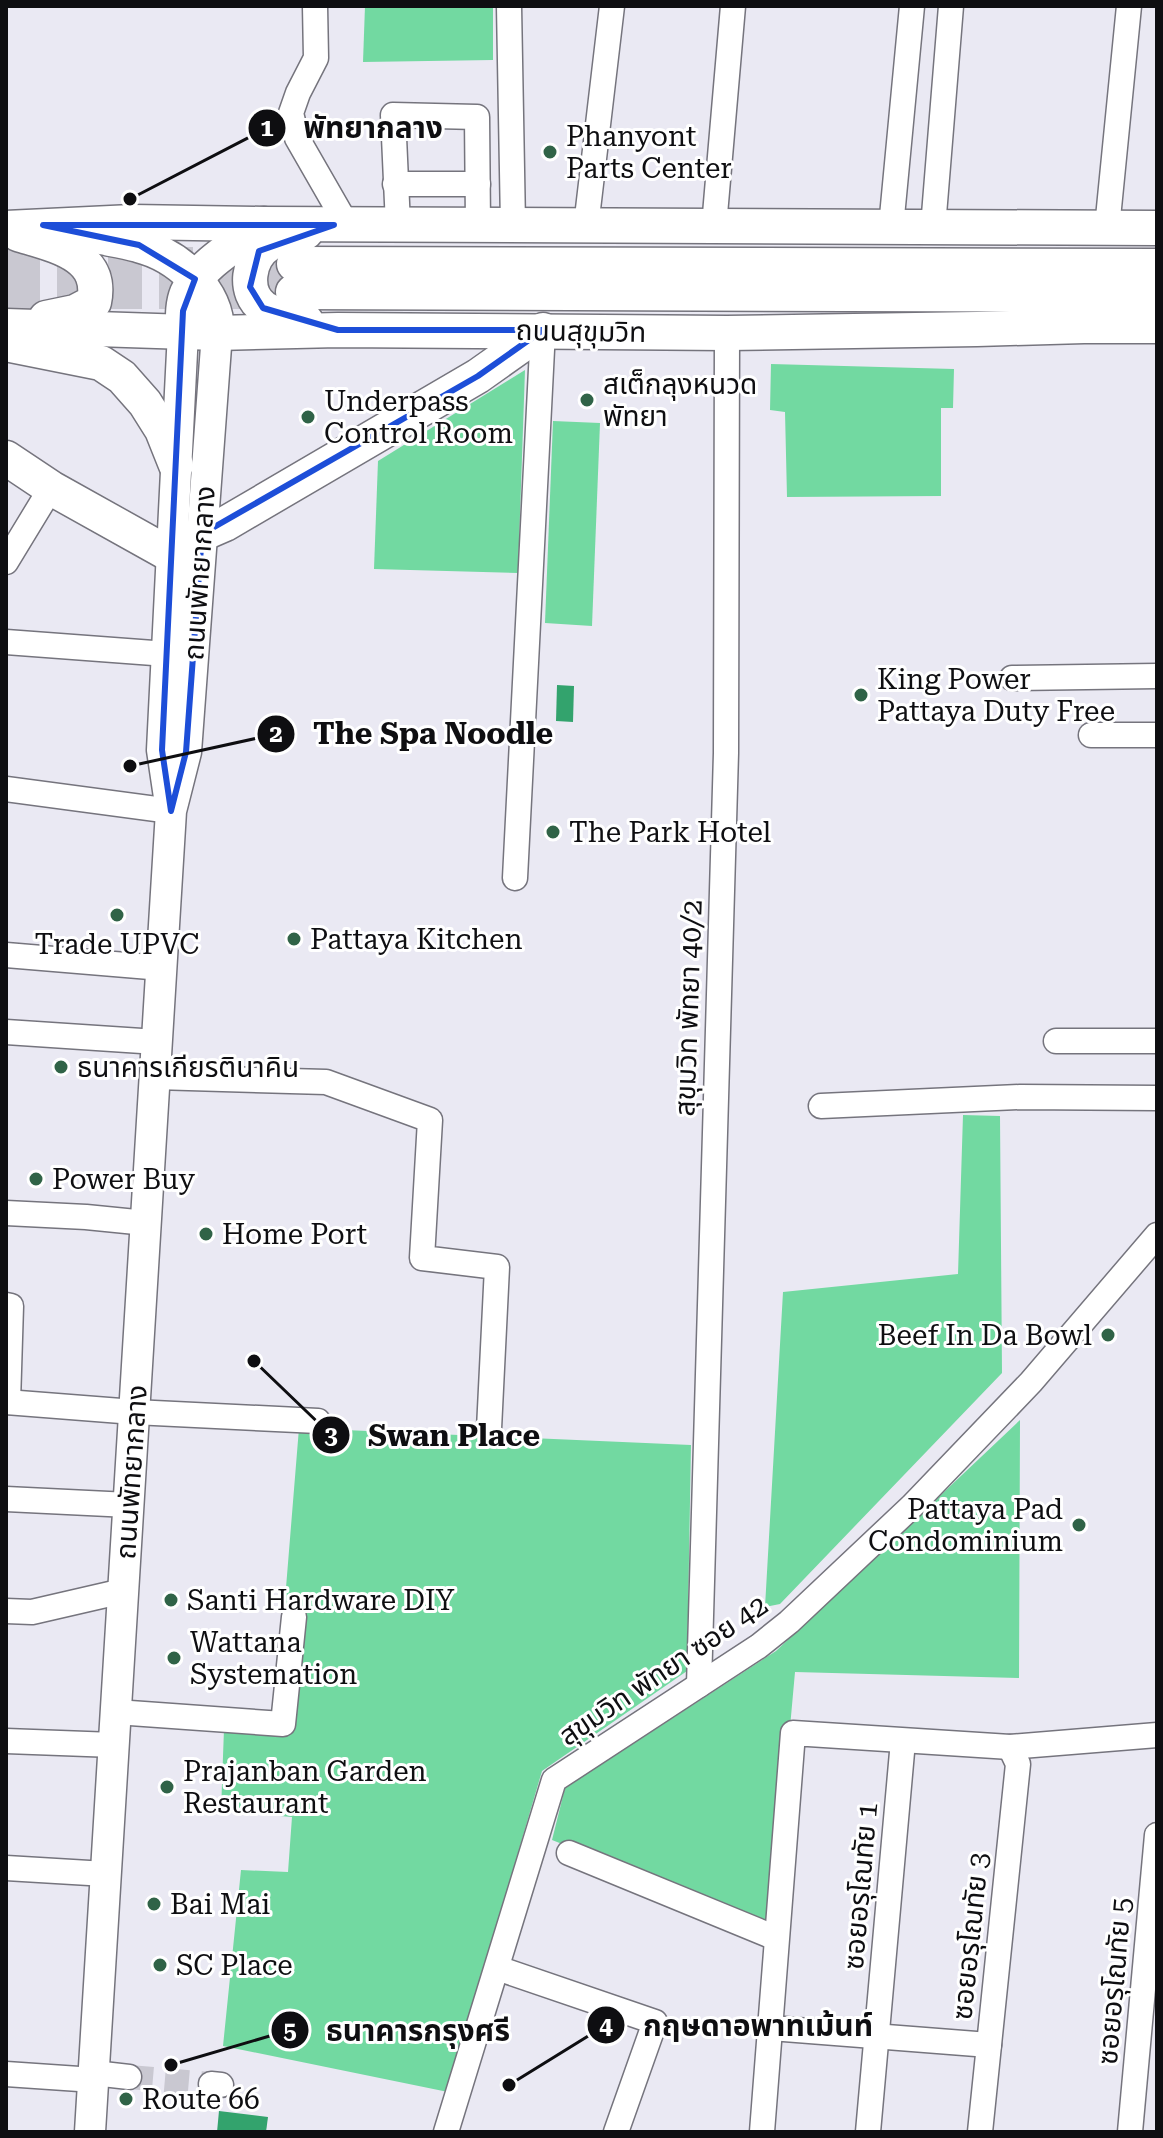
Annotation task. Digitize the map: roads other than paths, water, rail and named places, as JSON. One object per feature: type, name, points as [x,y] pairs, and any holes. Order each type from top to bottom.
[{"type":"highway","points":[[6,229],[132,222],[1157,228]]},
{"type":"highway","points":[[183,332],[185,298],[195,279],[264,224]]},
{"type":"highway","points":[[43,225],[139,245],[175,262],[195,279],[212,304],[217,333]]},
{"type":"highway","points":[[338,330],[268,311],[255,299],[250,287],[259,251],[272,242],[341,225]]},
{"type":"highway","points":[[6,229],[66,249],[90,270],[96,292],[94,302],[75,312],[6,326]]},
{"type":"highway","name":"ถนนสุขุมวิท","points":[[1157,266],[293,278],[1157,295]]},
{"type":"highway","name":"ถนนสุขุมวิท","points":[[6,326],[217,333],[338,330],[727,333],[1157,326]]},
{"type":"highway","points":[[202,534],[225,524],[478,376],[543,330]]},
{"type":"highway","points":[[6,344],[101,363],[122,377],[145,403],[162,430],[176,465]]},
{"type":"highway","points":[[6,458],[51,488],[171,555]]},
{"type":"main road","name":"ถนนพัทยากลาง","points":[[171,811],[162,750],[183,332]]},
{"type":"main road","name":"ถนนพัทยากลาง","points":[[90,2132],[171,811],[186,752],[217,333]]},
{"type":"street","points":[[315,6],[316,58],[291,113],[297,138],[341,225]]},
{"type":"street","points":[[509,6],[513,225]]},
{"type":"street","points":[[586,226],[612,6]]},
{"type":"street","points":[[714,226],[733,6]]},
{"type":"street","points":[[891,227],[912,6]]},
{"type":"street","points":[[933,227],[951,6]]},
{"type":"street","points":[[1107,228],[1129,6]]},
{"type":"street","points":[[903,95],[943,100]]},
{"type":"street","points":[[398,225],[393,115],[477,117],[478,225]]},
{"type":"street","points":[[395,184],[478,184]]},
{"type":"street","points":[[515,878],[543,330]]},
{"type":"street","name":"สุขุมวิท พัทยา 40/2","points":[[699,1685],[726,753],[727,333]]},
{"type":"street","points":[[6,562],[51,488]]},
{"type":"street","points":[[6,642],[167,654]]},
{"type":"street","points":[[1012,678],[1157,676]]},
{"type":"street","points":[[1091,735],[1157,735]]},
{"type":"street","points":[[6,789],[171,811]]},
{"type":"street","points":[[6,955],[162,968]]},
{"type":"street","points":[[6,1032],[157,1042]]},
{"type":"street","points":[[1056,1041],[1157,1041]]},
{"type":"street","points":[[155,1077],[326,1082],[430,1120],[422,1258],[497,1267],[489,1429]]},
{"type":"street","points":[[821,1106],[1020,1097],[1157,1098]]},
{"type":"street","points":[[6,1213],[146,1223]]},
{"type":"street","name":"สุขุมวิท พัทยา ซอย 42","points":[[446,2132],[554,1780],[759,1646],[789,1622],[912,1506],[1031,1382],[1157,1235]]},
{"type":"street","points":[[6,1305],[11,1306],[7,1402],[318,1421]]},
{"type":"street","points":[[6,1499],[129,1505]]},
{"type":"street","points":[[6,1611],[32,1612],[123,1591]]},
{"type":"street","points":[[116,1712],[283,1724],[294,1617]]},
{"type":"street","points":[[762,2132],[793,1733],[1010,1747],[1157,1735]]},
{"type":"street","points":[[6,1741],[114,1745]]},
{"type":"street","name":"ซอยอรุโณทัย 1","points":[[868,2132],[903,1741]]},
{"type":"street","name":"ซอยอรุโณทัย 3","points":[[980,2132],[1018,1764],[1010,1747]]},
{"type":"street","name":"ซอยอรุโณทัย 5","points":[[1130,2132],[1155,1897],[1157,1835]]},
{"type":"street","points":[[569,1853],[776,1938]]},
{"type":"street","points":[[6,1868],[106,1874]]},
{"type":"street","points":[[497,1968],[655,2022],[616,2132]]},
{"type":"street","points":[[771,2028],[989,2045]]},
{"type":"street","points":[[6,2074],[129,2077]]},
{"type":"tunnel","points":[[6,264],[294,264]]},
{"type":"tunnel","points":[[6,292],[293,292]]},
{"type":"tunnel","points":[[129,2077],[211,2084]]},
{"type":"place","name":"Phanyont Parts Center","points":[[550,152]]},
{"type":"place","name":"พัทยากลาง","points":[[130,199]]},
{"type":"place","name":"สเต็กลุงหนวด พัทยา","points":[[587,400]]},
{"type":"place","name":"Underpass Control Room","points":[[308,417]]},
{"type":"place","name":"King Power Pattaya Duty Free","points":[[861,695]]},
{"type":"place","name":"The Spa Noodle","points":[[130,766]]},
{"type":"place","name":"The Park Hotel","points":[[553,832]]},
{"type":"place","name":"Trade UPVC","points":[[117,915]]},
{"type":"place","name":"Pattaya Kitchen","points":[[294,939]]},
{"type":"place","name":"ธนาคารเกียรตินาคิน","points":[[61,1067]]},
{"type":"place","name":"Power Buy","points":[[36,1179]]},
{"type":"place","name":"Home Port","points":[[206,1234]]},
{"type":"place","name":"Beef In Da Bowl","points":[[1108,1335]]},
{"type":"place","name":"Swan Place","points":[[254,1361]]},
{"type":"place","name":"Pattaya Pad Condominium","points":[[1079,1525]]},
{"type":"place","name":"Santi Hardware DIY","points":[[171,1600]]},
{"type":"place","name":"Wattana Systemation","points":[[174,1658]]},
{"type":"place","name":"Prajanban Garden Restaurant","points":[[167,1787]]},
{"type":"place","name":"Bai Mai","points":[[154,1904]]},
{"type":"place","name":"SC Place","points":[[160,1965]]},
{"type":"place","name":"ธนาคารกรุงศรี","points":[[171,2065]]},
{"type":"place","name":"กฤษดาอพาทเม้นท์","points":[[509,2085]]},
{"type":"place","name":"Route 66","points":[[126,2099]]}]
